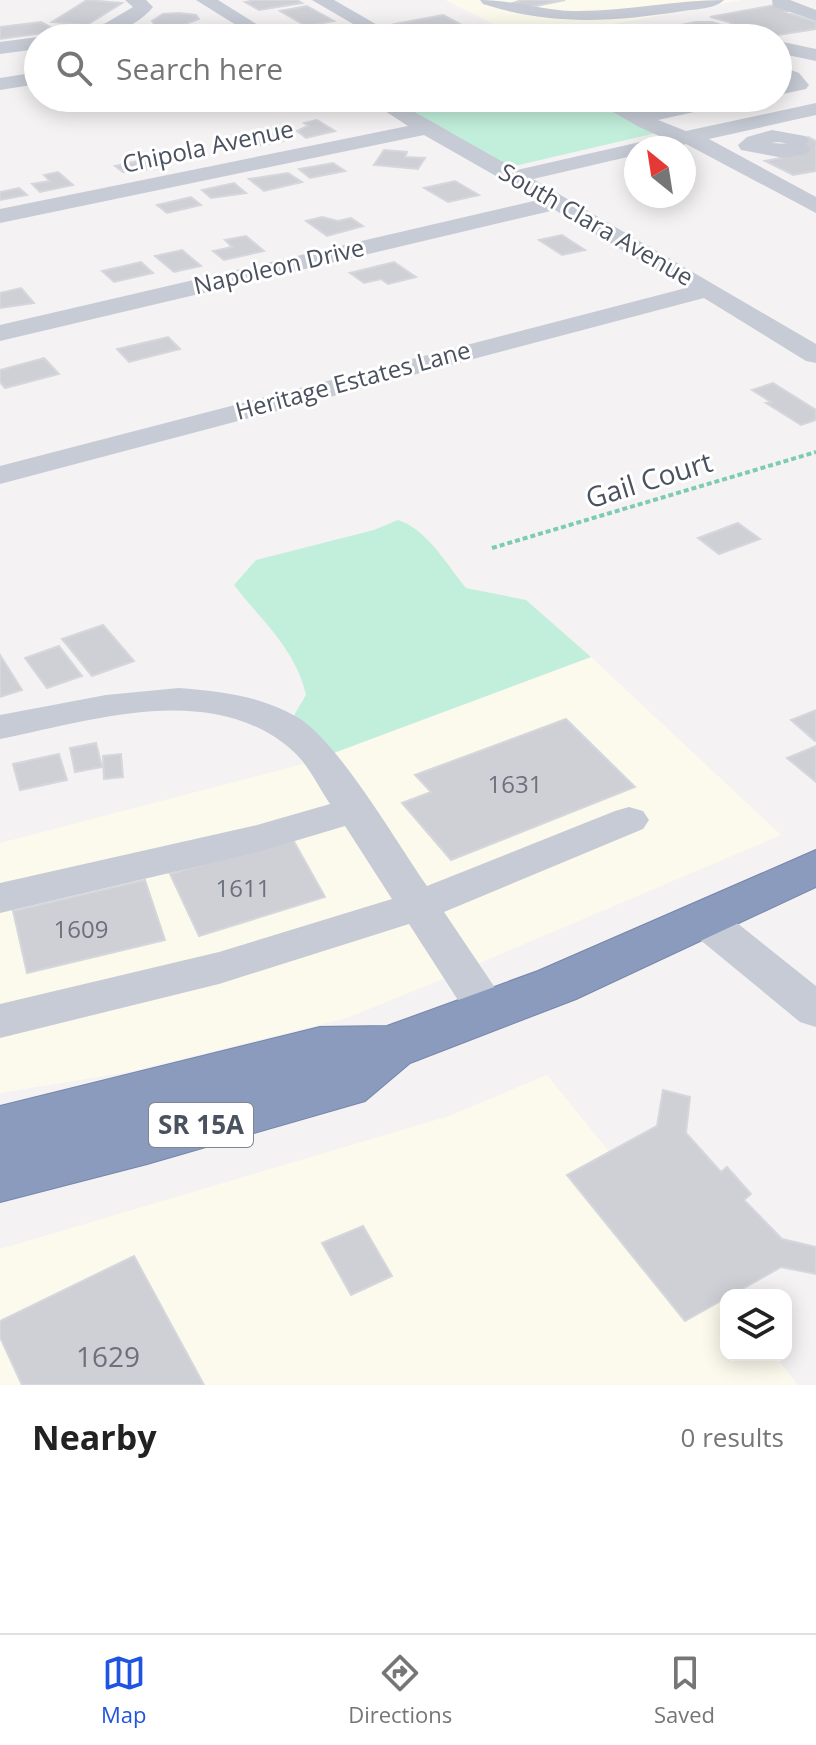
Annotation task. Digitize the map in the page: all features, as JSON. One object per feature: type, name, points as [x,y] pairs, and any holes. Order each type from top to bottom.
[{"type":"highway","name":"SR 15A","points":[[0,1130],[320,1049],[390,1048],[490,1013],[557,985],[816,867]]},
{"type":"highway","name":"SR 15A","points":[[0,1177],[345,1085],[390,1048]]},
{"type":"street","points":[[119,24],[144,7],[134,0]]},
{"type":"street","points":[[205,0],[245,24]]},
{"type":"street","points":[[321,0],[365,24]]},
{"type":"street","points":[[489,0],[522,12],[592,15],[630,14],[715,0]]},
{"type":"street","points":[[779,2],[816,16]]},
{"type":"street","points":[[792,41],[816,35]]},
{"type":"street","points":[[0,48],[24,45]]},
{"type":"street","points":[[792,49],[816,55]]},
{"type":"street","points":[[0,84],[24,80]]},
{"type":"street","points":[[696,136],[816,109]]},
{"type":"street","name":"South Clara Avenue","points":[[399,112],[816,355]]},
{"type":"street","points":[[625,112],[682,136]]},
{"type":"street","points":[[646,123],[650,114],[660,112]]},
{"type":"street","name":"Chipola Avenue","points":[[0,216],[427,128]]},
{"type":"street","points":[[716,152],[749,145],[762,137],[789,136],[798,144]]},
{"type":"street","points":[[696,142],[816,206]]},
{"type":"street","points":[[513,177],[624,152]]},
{"type":"street","name":"Napoleon Drive","points":[[0,333],[558,202]]},
{"type":"street","name":"Heritage Estates Lane","points":[[0,475],[707,290]]},
{"type":"street","points":[[0,727],[148,700],[210,701],[256,712],[283,725],[311,746],[490,1013]]},
{"type":"street","points":[[0,898],[258,838],[354,810]]},
{"type":"street","points":[[0,1021],[219,968],[419,906],[629,820]]},
{"type":"street","points":[[702,918],[816,1010]]},
{"type":"street","points":[[0,1147],[142,1116],[227,1092],[262,1064]]},
{"type":"path","name":"Gail Court","points":[[492,548],[816,452]]},
{"type":"shaded area","points":[[445,0],[743,0],[614,24],[493,24]]},
{"type":"shaded area","points":[[591,657],[781,835],[475,965],[331,754]]},
{"type":"shaded area","points":[[307,763],[448,977],[347,1018],[129,1072],[0,1093],[0,843]]},
{"type":"shaded area","points":[[547,1075],[720,1289],[720,1361],[779,1361],[798,1385],[0,1385],[0,1249],[449,1116]]},
{"type":"green space","points":[[412,112],[614,112],[656,133],[624,136],[624,140],[510,167]]},
{"type":"green space","points":[[398,520],[427,539],[466,588],[526,600],[591,657],[331,754],[293,717],[306,695],[301,679],[277,637],[234,585],[256,560],[374,530]]},
{"type":"building","points":[[87,0],[122,3],[89,24],[52,22]]},
{"type":"building","points":[[297,0],[302,3],[259,10],[245,2]]},
{"type":"building","points":[[522,0],[565,0],[531,7],[510,4]]},
{"type":"building","points":[[775,5],[789,11],[785,12],[816,22],[816,29],[792,33],[792,24],[733,24],[710,17]]},
{"type":"building","points":[[307,6],[334,21],[303,24],[280,11]]},
{"type":"building","points":[[163,14],[196,15],[199,19],[185,24],[154,24],[152,21]]},
{"type":"building","points":[[443,15],[460,24],[395,24]]},
{"type":"building","points":[[712,22],[718,24],[686,24]]},
{"type":"building","points":[[24,24],[24,36],[0,39],[0,27]]},
{"type":"building","points":[[317,120],[335,131],[306,138],[297,131],[308,126],[304,123]]},
{"type":"building","points":[[274,134],[283,141],[246,148],[238,141]]},
{"type":"building","points":[[808,137],[816,141],[816,171],[793,175],[765,161],[801,154],[804,152],[786,143]]},
{"type":"building","points":[[384,150],[407,152],[405,157],[425,158],[418,169],[374,165]]},
{"type":"building","points":[[147,159],[159,168],[123,172],[115,166]]},
{"type":"building","points":[[333,163],[345,171],[310,178],[299,169]]},
{"type":"building","points":[[58,172],[73,185],[40,192],[32,184],[50,181],[44,175]]},
{"type":"building","points":[[288,173],[302,182],[264,191],[249,179]]},
{"type":"building","points":[[455,181],[479,195],[448,202],[424,188]]},
{"type":"building","points":[[234,183],[246,193],[211,198],[202,190]]},
{"type":"building","points":[[19,188],[27,195],[0,200],[0,192]]},
{"type":"building","points":[[191,197],[201,205],[167,213],[157,205]]},
{"type":"building","points":[[322,217],[338,221],[351,218],[363,226],[327,236],[306,221]]},
{"type":"building","points":[[562,235],[585,250],[562,255],[539,240]]},
{"type":"building","points":[[246,236],[264,251],[224,260],[213,251],[232,247],[225,240]]},
{"type":"building","points":[[182,250],[201,266],[174,272],[155,256]]},
{"type":"building","points":[[141,262],[153,273],[114,282],[102,271]]},
{"type":"building","points":[[394,262],[416,277],[388,284],[381,279],[364,283],[350,273]]},
{"type":"building","points":[[21,288],[34,303],[0,308],[0,293]]},
{"type":"building","points":[[168,337],[180,349],[129,362],[117,349]]},
{"type":"building","points":[[44,358],[59,374],[5,388],[0,382],[0,370]]},
{"type":"building","points":[[773,383],[816,410],[816,420],[801,425],[766,403],[771,402],[752,390]]},
{"type":"building","points":[[738,523],[760,539],[719,554],[698,538]]},
{"type":"building","points":[[103,625],[134,661],[92,676],[62,639]]},
{"type":"building","points":[[59,646],[82,676],[47,688],[25,658]]},
{"type":"building","points":[[0,655],[22,690],[0,697]]},
{"type":"building","points":[[816,710],[816,741],[815,741],[791,720]]},
{"type":"building","points":[[566,719],[635,787],[451,860],[402,803],[431,792],[415,775]]},
{"type":"building","points":[[96,743],[102,767],[75,772],[70,748]]},
{"type":"building","points":[[816,746],[816,782],[787,758]]},
{"type":"building","points":[[59,754],[67,780],[20,790],[13,764]]},
{"type":"building","points":[[121,754],[123,777],[104,779],[103,756]]},
{"type":"building","points":[[292,838],[325,897],[199,936],[170,874]]},
{"type":"building","points":[[145,880],[165,940],[27,973],[13,911]]},
{"type":"building","points":[[663,1090],[690,1097],[686,1133],[721,1172],[727,1167],[751,1194],[744,1200],[782,1239],[816,1247],[816,1274],[781,1267],[742,1289],[720,1289],[720,1301],[685,1321],[567,1175],[657,1126]]},
{"type":"building","points":[[363,1226],[392,1276],[351,1295],[322,1243]]},
{"type":"building","points":[[134,1256],[204,1385],[22,1385],[0,1337],[0,1321]]}]
